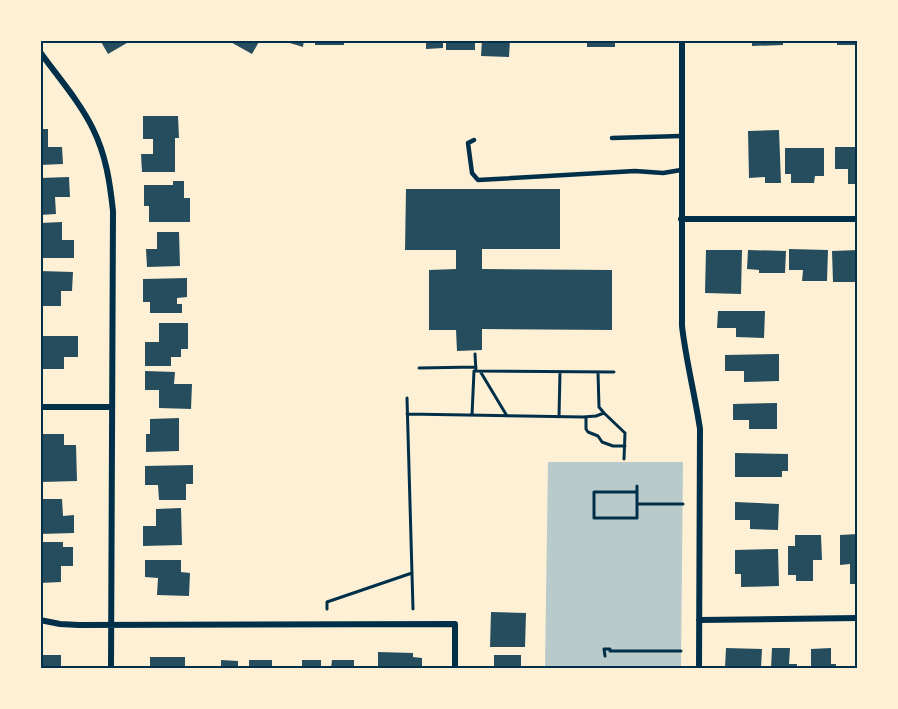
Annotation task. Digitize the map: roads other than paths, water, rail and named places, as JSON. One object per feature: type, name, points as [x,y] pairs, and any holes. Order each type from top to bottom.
[{"type":"street","points":[[682,40],[682,326],[685,355],[700,429],[699,669]]},
{"type":"street","points":[[40,52],[84,112],[102,152],[110,181],[113,211],[111,669]]},
{"type":"street","points":[[681,219],[858,219]]},
{"type":"street","points":[[40,407],[112,407]]},
{"type":"street","points":[[699,621],[858,618]]},
{"type":"street","points":[[40,620],[60,624],[111,625],[455,624],[455,669]]},
{"type":"lane","points":[[612,138],[681,136]]},
{"type":"lane","points":[[474,140],[468,143],[472,173],[478,180],[635,171],[663,173],[681,170]]}]
